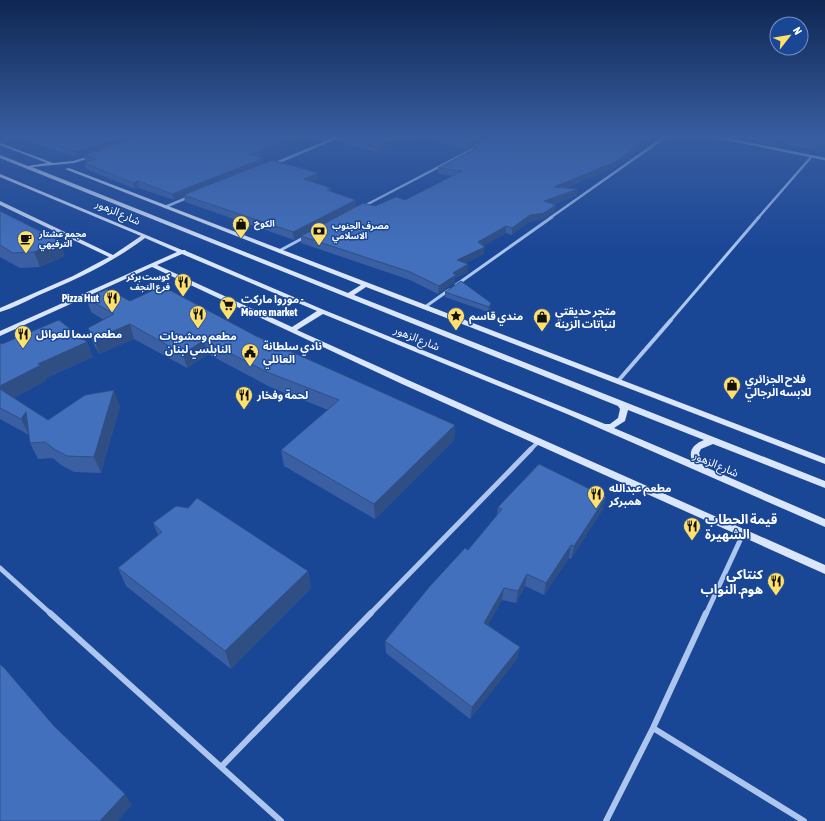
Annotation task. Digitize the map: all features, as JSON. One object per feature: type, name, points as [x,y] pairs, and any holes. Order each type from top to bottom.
[{"type":"street","name":"شارع الزهور","points":[[1,175],[605,427],[825,523]]},
{"type":"street","name":"شارع الزهور","points":[[49,175],[825,485]]},
{"type":"street","points":[[63,175],[66,182]]},
{"type":"street","points":[[82,175],[825,461]]},
{"type":"street","points":[[362,207],[422,175]]},
{"type":"street","points":[[425,307],[611,175]]},
{"type":"street","points":[[618,381],[795,175]]},
{"type":"street","points":[[165,207],[193,196]]},
{"type":"street","points":[[0,203],[114,257]]},
{"type":"street","points":[[0,310],[83,273],[114,257],[145,236]]},
{"type":"street","points":[[279,251],[307,236]]},
{"type":"street","points":[[0,334],[183,251]]},
{"type":"street","points":[[152,265],[538,442],[825,570]]},
{"type":"street","points":[[349,295],[366,284]]},
{"type":"street","points":[[292,330],[322,310]]},
{"type":"street","points":[[605,427],[612,426],[622,419],[624,409],[621,404]]},
{"type":"street","points":[[700,469],[695,462],[695,450],[698,445],[713,440]]},
{"type":"street","points":[[221,767],[538,442]]},
{"type":"street","points":[[606,821],[653,728],[744,534]]},
{"type":"street","points":[[0,568],[281,821]]},
{"type":"street","points":[[653,728],[804,821]]},
{"type":"building","points":[[114,175],[220,175],[172,194],[138,181],[133,183]]},
{"type":"building","points":[[233,175],[313,175],[304,179],[331,188],[327,190],[356,200],[293,232],[183,195]]},
{"type":"building","points":[[454,175],[583,175],[554,187],[578,189],[544,201],[556,205],[544,213],[530,215],[512,228],[506,226],[478,242],[485,247],[457,260],[468,264],[453,273],[456,275],[439,286],[410,272],[301,236],[363,203],[375,206],[396,197],[405,200]]},
{"type":"building","points":[[0,211],[60,241],[34,252],[13,253],[0,245]]},
{"type":"building","points":[[461,281],[491,303],[489,307],[445,292]]},
{"type":"building","points":[[162,286],[256,336],[455,425],[374,504],[281,450],[339,400],[267,372],[204,340],[183,354],[130,324],[94,339],[88,328],[114,314],[86,298],[107,289],[130,301]]},
{"type":"building","points":[[59,320],[87,342],[38,364],[41,365],[0,386],[0,343],[2,344]]},
{"type":"building","points":[[0,389],[48,420],[85,395],[114,390],[94,457],[67,456],[45,442],[30,443],[26,412],[21,419],[0,408]]},
{"type":"building","points":[[539,464],[606,497],[574,546],[571,545],[546,583],[527,574],[518,591],[504,588],[484,623],[520,647],[472,707],[385,641],[430,586],[465,548],[468,550],[502,509],[498,507]]},
{"type":"building","points":[[197,498],[308,571],[225,651],[118,568],[162,532],[153,523],[176,506],[188,508]]},
{"type":"building","points":[[0,664],[54,726],[125,794],[100,821],[0,821]]},
{"type":"place","name":"الكوخ","points":[[241,239]]},
{"type":"place","name":"مصرف الجنوب الاسلامي","points":[[319,246]]},
{"type":"place","name":"مجمع عشتار الترفيهي","points":[[26,254]]},
{"type":"place","name":"كوست بركر فرع النجف","points":[[183,297]]},
{"type":"place","name":"Pizza Hut","points":[[112,313]]},
{"type":"place","name":"موروا ماركت - Moore market","points":[[228,320]]},
{"type":"place","name":"مطعم ومشويات النابلسي لبنان","points":[[198,329]]},
{"type":"place","name":"مندي قاسم","points":[[456,331]]},
{"type":"place","name":"متجر حديقتي لنباتات الزينه","points":[[542,332]]},
{"type":"place","name":"مطعم سما للعوائل","points":[[23,349]]},
{"type":"place","name":"نادي سلطانة العائلي","points":[[250,367]]},
{"type":"place","name":"فلاح الجزائري للابسه الرجالي","points":[[732,400]]},
{"type":"place","name":"لحمة وفخار","points":[[244,410]]},
{"type":"place","name":"مطعم عبدالله همبركر","points":[[596,509]]},
{"type":"place","name":"قيمة الحطاب الشهيرة","points":[[692,541]]},
{"type":"place","name":"كنتاكي هوم. النواب","points":[[776,596]]}]
